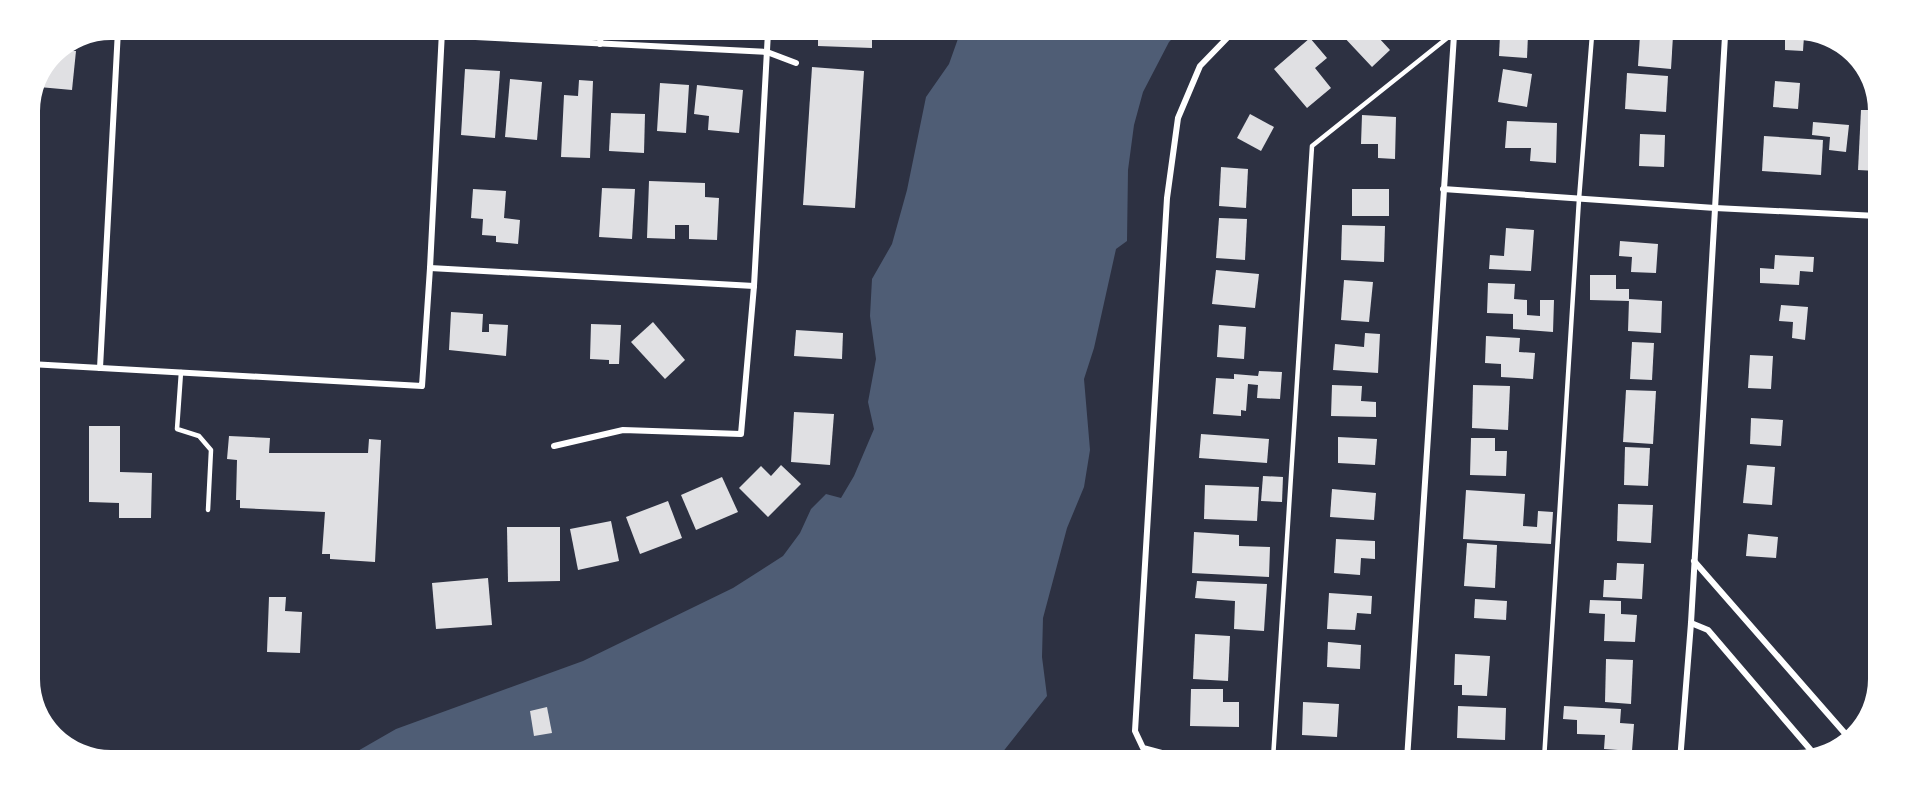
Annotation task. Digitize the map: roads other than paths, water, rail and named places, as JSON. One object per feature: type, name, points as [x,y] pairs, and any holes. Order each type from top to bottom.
[{"type":"street","points":[[100,368],[117,40]]},
{"type":"street","points":[[41,365],[422,386],[442,40]]},
{"type":"street","points":[[537,40],[767,52],[796,63]]},
{"type":"street","points":[[600,40],[600,44]]},
{"type":"street","points":[[554,446],[623,430],[741,434],[754,286],[768,40]]},
{"type":"street","points":[[1150,750],[1143,748],[1135,731],[1167,198],[1178,118],[1200,66],[1224,40]]},
{"type":"street","points":[[1408,750],[1452,40]]},
{"type":"street","points":[[1681,750],[1691,623],[1725,40]]},
{"type":"street","points":[[1443,189],[1715,208],[1867,216]]},
{"type":"street","points":[[430,268],[754,286]]},
{"type":"street","points":[[1694,561],[1844,732]]},
{"type":"street","points":[[1691,623],[1708,630],[1810,749]]},
{"type":"lane","points":[[1273,750],[1312,146],[1446,40]]},
{"type":"lane","points":[[1545,750],[1579,199],[1592,40]]},
{"type":"lane","points":[[181,372],[177,429],[199,436],[211,450],[208,510]]},
{"type":"water","points":[[958,40],[1171,40],[1143,92],[1134,125],[1128,170],[1127,241],[1116,249],[1094,348],[1084,379],[1090,450],[1084,487],[1067,528],[1043,618],[1042,657],[1047,696],[1004,750],[359,750],[396,729],[583,661],[733,588],[783,556],[800,533],[811,509],[826,494],[841,498],[854,476],[874,429],[868,402],[876,359],[870,316],[872,279],[892,244],[907,190],[926,97],[949,64]]}]
